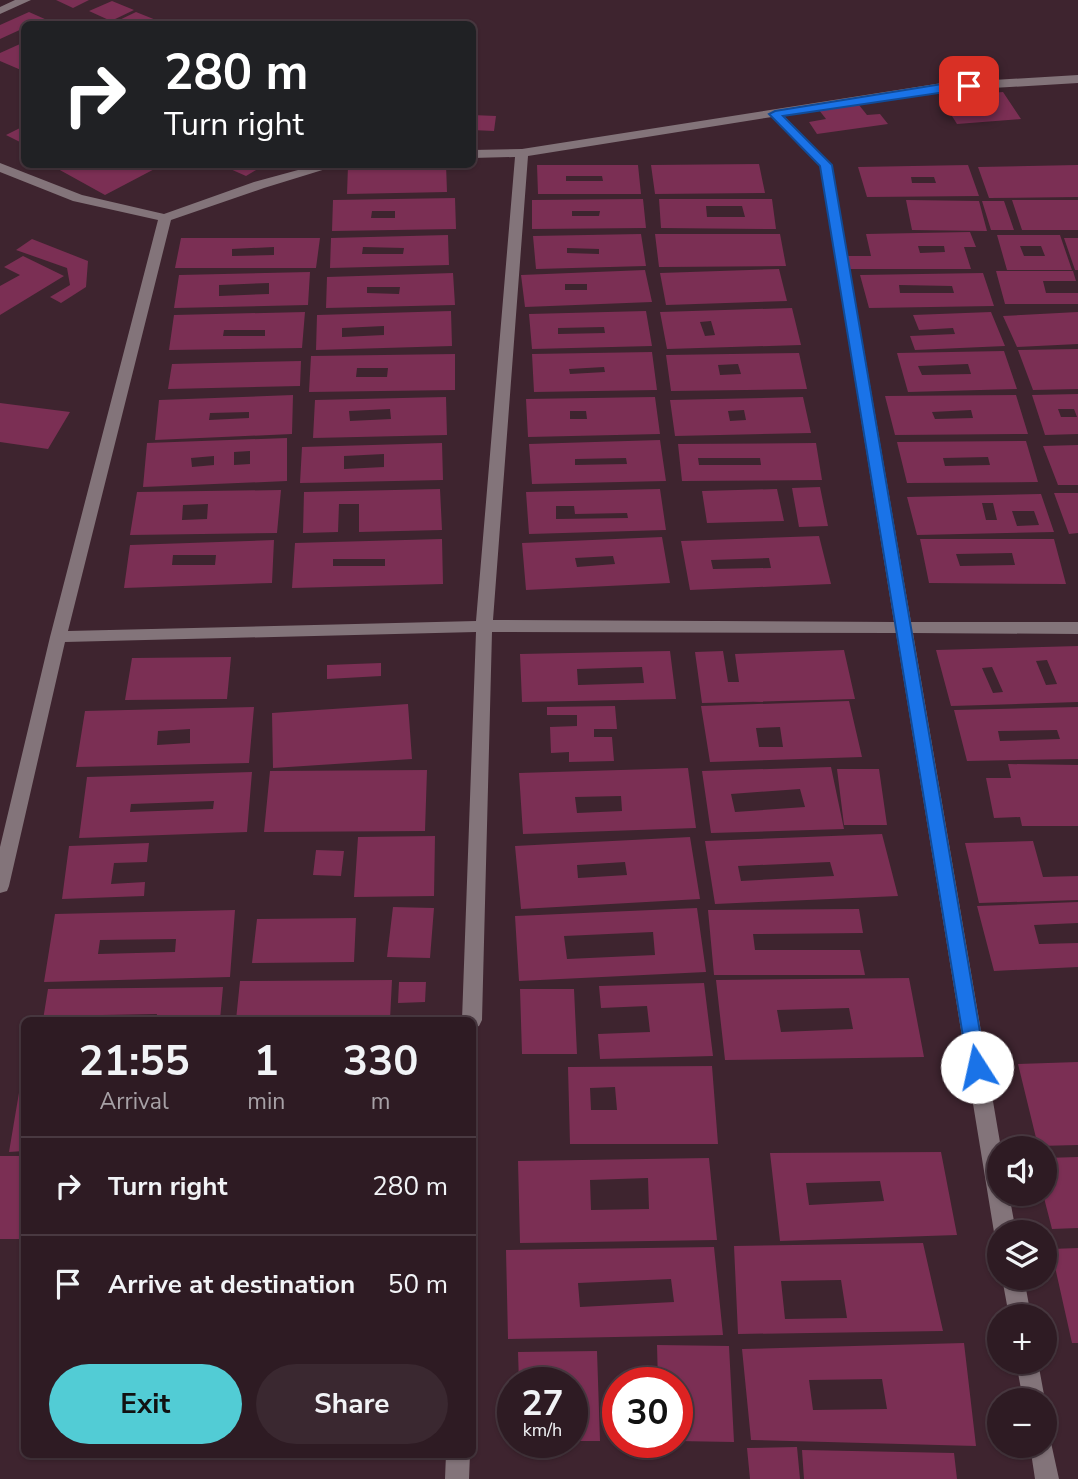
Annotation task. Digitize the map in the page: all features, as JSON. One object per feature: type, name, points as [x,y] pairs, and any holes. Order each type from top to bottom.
[{"type":"street","points":[[0,11],[25,0]]},
{"type":"street","points":[[476,154],[522,153],[942,87],[1078,79]]},
{"type":"street","points":[[775,114],[826,165],[1003,1220]]},
{"type":"street","points":[[471,1017],[484,626],[522,153]]},
{"type":"street","points":[[0,167],[78,198],[165,218],[259,185],[321,168]]},
{"type":"street","points":[[0,886],[58,637],[165,218]]},
{"type":"street","points":[[58,637],[484,626],[1078,628]]},
{"type":"street","points":[[457,1479],[458,1458]]},
{"type":"street","points":[[1044,1458],[1047,1479]]},
{"type":"building","points":[[56,0],[89,0],[73,8]]},
{"type":"building","points":[[112,1],[134,10],[111,21],[89,11]]},
{"type":"building","points":[[29,12],[49,21],[21,21],[21,29],[0,39],[0,25]]},
{"type":"building","points":[[136,12],[158,21],[117,21]]},
{"type":"building","points":[[21,44],[21,70],[0,61],[0,53]]},
{"type":"building","points":[[1003,92],[1021,119],[957,124],[940,97]]},
{"type":"building","points":[[859,105],[867,115],[880,114],[888,124],[817,134],[809,122],[826,119],[819,110]]},
{"type":"building","points":[[476,115],[496,116],[494,131],[476,130]]},
{"type":"building","points":[[21,128],[21,142],[6,135]]},
{"type":"building","points":[[759,164],[765,193],[655,194],[651,165]]},
{"type":"building","points":[[537,165],[638,165],[641,194],[538,194]],"holes":[[[566,176],[602,176],[603,181],[566,181]]]},
{"type":"building","points":[[968,165],[979,196],[867,197],[858,167]],"holes":[[[911,177],[934,177],[936,183],[912,183]]]},
{"type":"building","points":[[1078,165],[1078,197],[989,198],[978,167]]},
{"type":"building","points":[[56,168],[156,168],[105,195]]},
{"type":"building","points":[[228,168],[259,168],[246,176]]},
{"type":"building","points":[[348,168],[446,168],[447,192],[347,194]]},
{"type":"building","points":[[455,198],[456,229],[332,231],[333,200]],"holes":[[[372,211],[395,211],[395,218],[371,218]]]},
{"type":"building","points":[[643,199],[646,228],[532,229],[532,200]],"holes":[[[572,211],[600,211],[599,216],[572,216]]]},
{"type":"building","points":[[659,199],[772,199],[776,229],[661,228]],"holes":[[[706,206],[742,206],[745,217],[707,217]]]},
{"type":"building","points":[[906,200],[979,201],[987,231],[912,230]]},
{"type":"building","points":[[1012,200],[1078,200],[1078,230],[1022,230]]},
{"type":"building","points":[[982,201],[1004,201],[1014,230],[991,230]]},
{"type":"building","points":[[970,232],[976,247],[964,247],[971,269],[848,269],[846,256],[871,256],[866,234]],"holes":[[[918,246],[944,246],[945,252],[920,253]]]},
{"type":"building","points":[[641,234],[646,266],[536,269],[533,236]],"holes":[[[567,248],[599,249],[599,254],[567,253]]]},
{"type":"building","points":[[655,234],[780,234],[786,266],[659,267]]},
{"type":"building","points":[[448,235],[449,265],[330,268],[331,238]],"holes":[[[363,247],[404,248],[403,254],[362,254]]]},
{"type":"building","points":[[997,235],[1060,235],[1072,270],[1007,270]],"holes":[[[1020,246],[1041,246],[1045,256],[1024,256]]]},
{"type":"building","points":[[181,238],[320,238],[316,268],[175,268]],"holes":[[[274,247],[274,255],[232,256],[232,249]]]},
{"type":"building","points":[[1064,238],[1078,238],[1078,270],[1075,270]]},
{"type":"building","points":[[32,239],[88,261],[86,287],[61,303],[50,297],[70,285],[67,268],[16,250]]},
{"type":"building","points":[[23,256],[64,276],[0,315],[0,286],[20,275],[4,267]]},
{"type":"building","points":[[779,269],[787,301],[666,305],[660,273]]},
{"type":"building","points":[[645,270],[652,302],[525,307],[521,275]],"holes":[[[565,284],[587,284],[587,290],[565,290]]]},
{"type":"building","points":[[996,271],[1073,271],[1076,281],[1043,281],[1046,293],[1078,293],[1078,304],[1005,304]]},
{"type":"building","points":[[310,272],[308,305],[174,308],[179,275]],"holes":[[[269,283],[269,294],[219,296],[219,285]]]},
{"type":"building","points":[[453,273],[455,305],[326,308],[327,277]],"holes":[[[367,287],[400,287],[399,294],[367,293]]]},
{"type":"building","points":[[983,273],[994,306],[869,308],[860,275]],"holes":[[[899,285],[952,286],[954,293],[900,293]]]},
{"type":"building","points":[[792,308],[801,345],[667,349],[660,312]],"holes":[[[711,321],[715,335],[705,336],[700,322]]]},
{"type":"building","points":[[451,311],[452,346],[316,350],[317,315]],"holes":[[[384,326],[384,335],[342,337],[342,328]]]},
{"type":"building","points":[[646,311],[652,346],[532,349],[529,314]],"holes":[[[604,327],[605,333],[558,334],[558,328]]]},
{"type":"building","points":[[305,312],[302,348],[169,350],[174,315]],"holes":[[[224,330],[265,330],[265,336],[223,336]]]},
{"type":"building","points":[[991,312],[1005,346],[915,350],[910,336],[955,334],[953,328],[919,330],[913,315]]},
{"type":"building","points":[[1078,312],[1078,344],[1017,347],[1003,316]]},
{"type":"building","points":[[1078,349],[1078,389],[1033,390],[1018,350]]},
{"type":"building","points":[[1004,351],[1017,389],[908,392],[897,353]],"holes":[[[968,364],[971,374],[922,375],[918,366]]]},
{"type":"building","points":[[652,352],[657,390],[534,392],[532,354]],"holes":[[[604,367],[605,372],[570,374],[569,369]]]},
{"type":"building","points":[[799,353],[807,389],[671,391],[666,355]],"holes":[[[738,364],[741,374],[720,375],[718,365]]]},
{"type":"building","points":[[455,354],[455,390],[309,392],[311,356]],"holes":[[[357,368],[388,368],[387,377],[356,377]]]},
{"type":"building","points":[[301,361],[300,386],[168,389],[172,364]]},
{"type":"building","points":[[1078,394],[1078,434],[1045,435],[1032,395]],"holes":[[[1058,409],[1074,409],[1077,417],[1061,417]]]},
{"type":"building","points":[[293,395],[292,434],[155,440],[159,400]],"holes":[[[249,412],[249,418],[209,420],[210,413]]]},
{"type":"building","points":[[1016,395],[1028,434],[895,435],[885,396]],"holes":[[[971,410],[973,418],[935,419],[932,412]]]},
{"type":"building","points":[[446,397],[447,435],[313,438],[315,400]],"holes":[[[390,409],[391,419],[350,421],[349,411]]]},
{"type":"building","points":[[655,397],[660,434],[528,437],[526,399]],"holes":[[[570,411],[586,411],[587,419],[570,419]]]},
{"type":"building","points":[[803,397],[811,433],[675,436],[670,400]],"holes":[[[744,410],[746,420],[730,421],[728,411]]]},
{"type":"building","points":[[0,403],[70,412],[48,449],[0,442]]},
{"type":"building","points":[[287,438],[287,481],[143,487],[147,443]],"holes":[[[250,451],[250,464],[234,465],[234,452]],[[214,456],[214,465],[192,467],[191,458]]]},
{"type":"building","points":[[660,440],[666,481],[532,484],[529,444]],"holes":[[[626,458],[627,464],[575,465],[575,459]]]},
{"type":"building","points":[[1026,441],[1038,482],[907,483],[897,442]],"holes":[[[988,457],[990,465],[945,466],[943,458]]]},
{"type":"building","points":[[442,443],[443,480],[300,483],[302,447]],"holes":[[[384,454],[384,467],[344,469],[344,456]]]},
{"type":"building","points":[[816,443],[822,480],[682,481],[678,444]],"holes":[[[698,458],[760,458],[761,465],[699,465]]]},
{"type":"building","points":[[1078,445],[1078,485],[1058,485],[1043,446]]},
{"type":"building","points":[[820,487],[828,526],[799,527],[792,488]]},
{"type":"building","points":[[440,489],[442,530],[359,532],[359,504],[339,504],[338,532],[303,533],[304,492]]},
{"type":"building","points":[[660,489],[666,530],[529,534],[526,492]],"holes":[[[556,506],[574,506],[575,514],[627,513],[628,518],[556,519]]]},
{"type":"building","points":[[777,489],[784,521],[707,523],[702,491]]},
{"type":"building","points":[[281,490],[277,533],[130,535],[137,492]],"holes":[[[208,504],[207,519],[182,520],[183,505]]]},
{"type":"building","points":[[1054,493],[1078,493],[1078,533],[1069,534]]},
{"type":"building","points":[[1041,494],[1054,532],[917,535],[907,497]],"holes":[[[982,503],[993,503],[997,520],[986,520]],[[1012,511],[1034,511],[1039,525],[1017,526]]]},
{"type":"building","points":[[819,536],[831,584],[690,590],[681,541]],"holes":[[[769,558],[771,568],[713,569],[711,560]]]},
{"type":"building","points":[[662,537],[670,583],[526,590],[522,543]],"holes":[[[613,556],[615,564],[577,567],[575,558]]]},
{"type":"building","points":[[442,539],[443,584],[292,588],[295,543]],"holes":[[[333,559],[385,559],[385,566],[333,566]]]},
{"type":"building","points":[[920,539],[1054,539],[1066,584],[929,583]],"holes":[[[1012,553],[1015,565],[960,566],[956,554]]]},
{"type":"building","points":[[274,540],[272,583],[124,588],[130,545]],"holes":[[[173,555],[216,555],[215,565],[172,565]]]},
{"type":"building","points":[[1078,646],[1078,702],[951,706],[936,650]],"holes":[[[1047,660],[1057,684],[1046,685],[1036,661]],[[992,667],[1003,692],[993,693],[982,668]]]},
{"type":"building","points":[[844,650],[855,699],[702,703],[695,652],[723,651],[728,682],[739,682],[735,654]]},
{"type":"building","points":[[670,651],[676,699],[522,702],[520,654]],"holes":[[[642,667],[644,683],[578,685],[577,669]]]},
{"type":"building","points":[[231,657],[227,699],[125,700],[132,658]]},
{"type":"building","points":[[381,663],[381,676],[327,679],[327,665]]},
{"type":"building","points":[[849,701],[862,757],[710,762],[701,706]],"holes":[[[780,727],[783,747],[759,747],[756,728]]]},
{"type":"building","points":[[408,704],[412,759],[273,768],[272,713]]},
{"type":"building","points":[[615,706],[617,729],[594,729],[594,737],[612,737],[614,761],[569,762],[569,752],[551,753],[550,727],[577,726],[577,715],[547,715],[547,707]]},
{"type":"building","points":[[254,707],[249,763],[76,767],[85,711]],"holes":[[[190,729],[190,743],[157,745],[158,731]]]},
{"type":"building","points":[[1078,707],[1078,759],[967,761],[954,710]],"holes":[[[1057,730],[1060,739],[1000,741],[998,731]]]},
{"type":"building","points":[[1008,764],[1078,765],[1078,826],[1022,826],[1020,817],[994,818],[986,778],[1011,778]]},
{"type":"building","points":[[831,767],[844,829],[711,833],[702,771]],"holes":[[[800,789],[805,807],[735,812],[731,794]]]},
{"type":"building","points":[[688,768],[696,828],[523,834],[519,773]],"holes":[[[621,796],[622,811],[577,813],[575,797]]]},
{"type":"building","points":[[837,769],[879,769],[887,825],[844,825]]},
{"type":"building","points":[[427,770],[425,831],[264,832],[270,771]]},
{"type":"building","points":[[252,772],[247,832],[79,838],[87,777]],"holes":[[[214,801],[213,809],[130,812],[131,804]]]},
{"type":"building","points":[[882,834],[898,896],[715,904],[705,841]],"holes":[[[830,862],[834,876],[741,881],[738,866]]]},
{"type":"building","points":[[435,836],[434,896],[354,897],[358,837]]},
{"type":"building","points":[[690,837],[700,899],[521,909],[515,846]],"holes":[[[625,862],[627,875],[578,878],[577,865]]]},
{"type":"building","points":[[1033,841],[1043,877],[1078,876],[1078,900],[979,903],[965,843]]},
{"type":"building","points":[[149,843],[147,862],[114,863],[111,884],[145,882],[144,896],[62,899],[69,846]]},
{"type":"building","points":[[316,850],[344,851],[341,876],[313,875]]},
{"type":"building","points":[[1078,902],[1078,923],[1034,925],[1039,944],[1078,943],[1078,967],[994,971],[977,906]]},
{"type":"building","points":[[393,907],[434,908],[430,958],[387,957]]},
{"type":"building","points":[[697,908],[706,972],[519,981],[515,916]],"holes":[[[653,932],[655,955],[567,959],[564,936]]]},
{"type":"building","points":[[859,909],[863,933],[753,934],[755,950],[860,950],[865,975],[714,975],[708,910]]},
{"type":"building","points":[[235,910],[230,977],[44,982],[55,914]],"holes":[[[176,939],[175,952],[98,954],[100,940]]]},
{"type":"building","points":[[356,918],[354,962],[252,963],[257,919]]},
{"type":"building","points":[[909,978],[924,1057],[725,1060],[716,980]],"holes":[[[849,1008],[853,1029],[781,1032],[777,1010]]]},
{"type":"building","points":[[392,980],[390,1017],[236,1017],[240,981]]},
{"type":"building","points":[[399,982],[426,982],[425,1002],[398,1003]]},
{"type":"building","points":[[704,983],[713,1056],[600,1059],[598,1034],[650,1032],[647,1006],[601,1008],[599,986]]},
{"type":"building","points":[[223,987],[220,1017],[156,1017],[157,1014],[43,1017],[48,989]]},
{"type":"building","points":[[520,989],[574,989],[577,1054],[522,1054]]},
{"type":"building","points":[[1078,1062],[1078,1145],[1057,1146],[1057,1136],[1036,1136],[1018,1064]]},
{"type":"building","points":[[712,1066],[718,1144],[570,1144],[568,1067]],"holes":[[[615,1087],[617,1110],[591,1110],[590,1088]]]},
{"type":"building","points":[[21,1081],[21,1151],[9,1152]]},
{"type":"building","points":[[941,1152],[957,1235],[780,1241],[770,1153]],"holes":[[[880,1181],[884,1201],[809,1205],[806,1183]]]},
{"type":"building","points":[[0,1156],[21,1156],[21,1239],[0,1239]]},
{"type":"building","points":[[1078,1157],[1078,1228],[1057,1229],[1057,1220],[1050,1220],[1046,1206],[1057,1206],[1057,1158]]},
{"type":"building","points":[[709,1158],[717,1240],[520,1243],[518,1161]],"holes":[[[648,1178],[649,1209],[591,1210],[590,1180]]]},
{"type":"building","points":[[923,1243],[943,1331],[738,1334],[734,1246]],"holes":[[[841,1280],[847,1318],[785,1319],[781,1281]]]},
{"type":"building","points":[[714,1247],[723,1335],[508,1339],[506,1250]],"holes":[[[671,1279],[674,1302],[580,1307],[578,1283]]]},
{"type":"building","points":[[1078,1248],[1078,1343],[1072,1343],[1057,1276],[1057,1249]]},
{"type":"building","points":[[964,1343],[976,1446],[751,1440],[742,1349]],"holes":[[[882,1379],[887,1409],[813,1410],[809,1380]]]},
{"type":"building","points":[[657,1345],[729,1346],[734,1442],[693,1441],[693,1367],[658,1367]]},
{"type":"building","points":[[597,1351],[600,1441],[588,1441],[588,1367],[518,1367],[518,1352]]},
{"type":"building","points":[[797,1447],[800,1479],[750,1479],[747,1448]]},
{"type":"building","points":[[802,1450],[954,1453],[957,1479],[804,1479]]},
{"type":"route","points":[[969,86],[942,87],[775,114],[826,165],[977,1067]]}]
